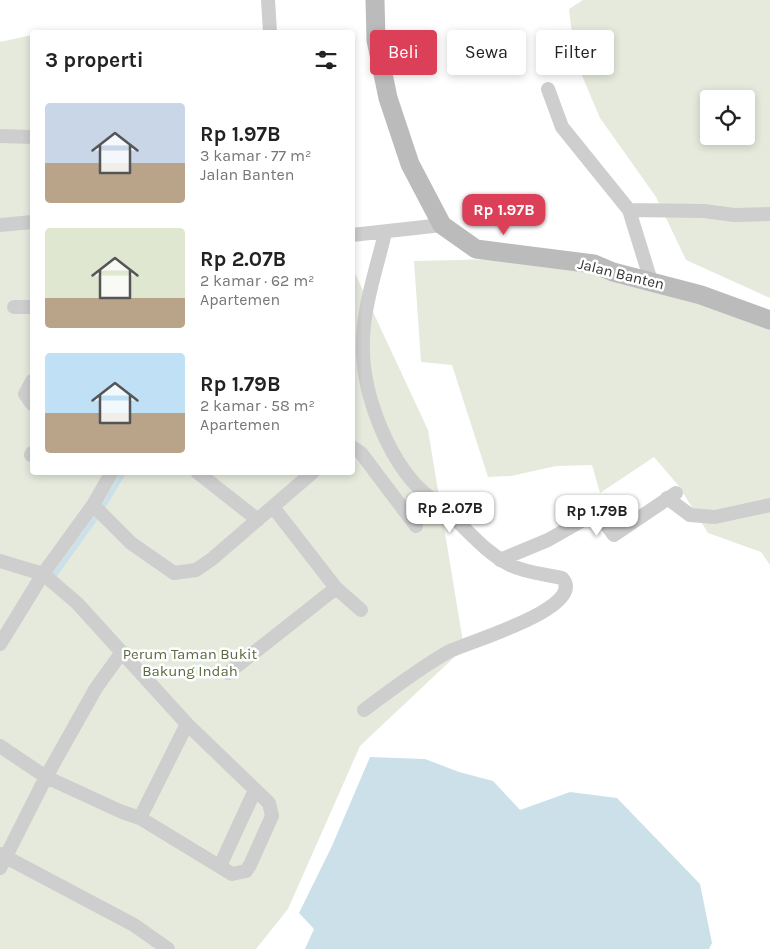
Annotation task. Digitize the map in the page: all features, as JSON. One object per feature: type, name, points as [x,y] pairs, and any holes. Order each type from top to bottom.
[{"type":"street","points":[[268,0],[270,30]]},
{"type":"street","name":"Jalan Banten","points":[[375,0],[376,40],[388,98],[410,164],[442,225],[476,249],[594,264],[613,272],[701,295],[770,320]]},
{"type":"street","points":[[548,89],[562,127],[629,210],[651,281]]},
{"type":"street","points":[[0,136],[30,137]]},
{"type":"street","points":[[629,210],[704,211],[734,215],[770,214]]},
{"type":"street","points":[[0,225],[30,222]]},
{"type":"street","points":[[355,235],[385,233],[442,225]]},
{"type":"street","points":[[364,710],[413,673],[451,650],[492,637],[544,611],[563,596],[566,586],[562,578],[513,567],[500,560],[415,484],[400,463],[374,410],[363,352],[365,319],[385,233]]},
{"type":"street","points":[[14,307],[30,307]]},
{"type":"street","points":[[30,385],[25,394],[30,401]]},
{"type":"street","points":[[355,449],[360,453],[416,526]]},
{"type":"street","points":[[0,644],[43,574],[93,505],[110,475]]},
{"type":"street","points":[[201,475],[258,520]]},
{"type":"street","points":[[93,505],[131,543],[174,573],[196,570],[310,475]]},
{"type":"street","points":[[500,560],[548,540],[597,512],[614,535],[672,496],[690,515],[715,517],[770,505]]},
{"type":"street","points":[[273,507],[336,588],[361,610]]},
{"type":"street","points":[[0,561],[43,574],[77,603],[187,724],[269,803],[272,816],[246,871],[240,874],[232,874],[140,818],[122,812],[46,777],[0,746]]},
{"type":"street","points":[[228,673],[336,588]]},
{"type":"street","points":[[122,652],[96,688],[2,860],[134,925],[168,949]]},
{"type":"street","points":[[140,818],[187,724]]},
{"type":"street","points":[[220,866],[255,790]]},
{"type":"green space","points":[[583,0],[770,0],[770,298],[686,260],[656,197],[600,118],[582,75],[614,75],[614,30],[572,30],[569,9]]},
{"type":"green space","name":"Perum Taman Bukit Bakung Indah","points":[[30,35],[30,475],[355,475],[355,273],[428,430],[464,648],[360,746],[288,909],[256,949],[0,949],[0,42]]},
{"type":"green space","points":[[546,258],[770,324],[770,565],[761,552],[708,533],[678,485],[654,457],[600,493],[592,465],[556,466],[511,476],[488,477],[452,365],[421,362],[414,261]]},
{"type":"water","points":[[370,757],[425,759],[459,772],[493,781],[520,810],[570,792],[617,798],[700,884],[712,943],[709,949],[305,949],[314,929],[299,913],[332,846]]},
{"type":"waterway","points":[[51,580],[100,512],[122,475]]}]
